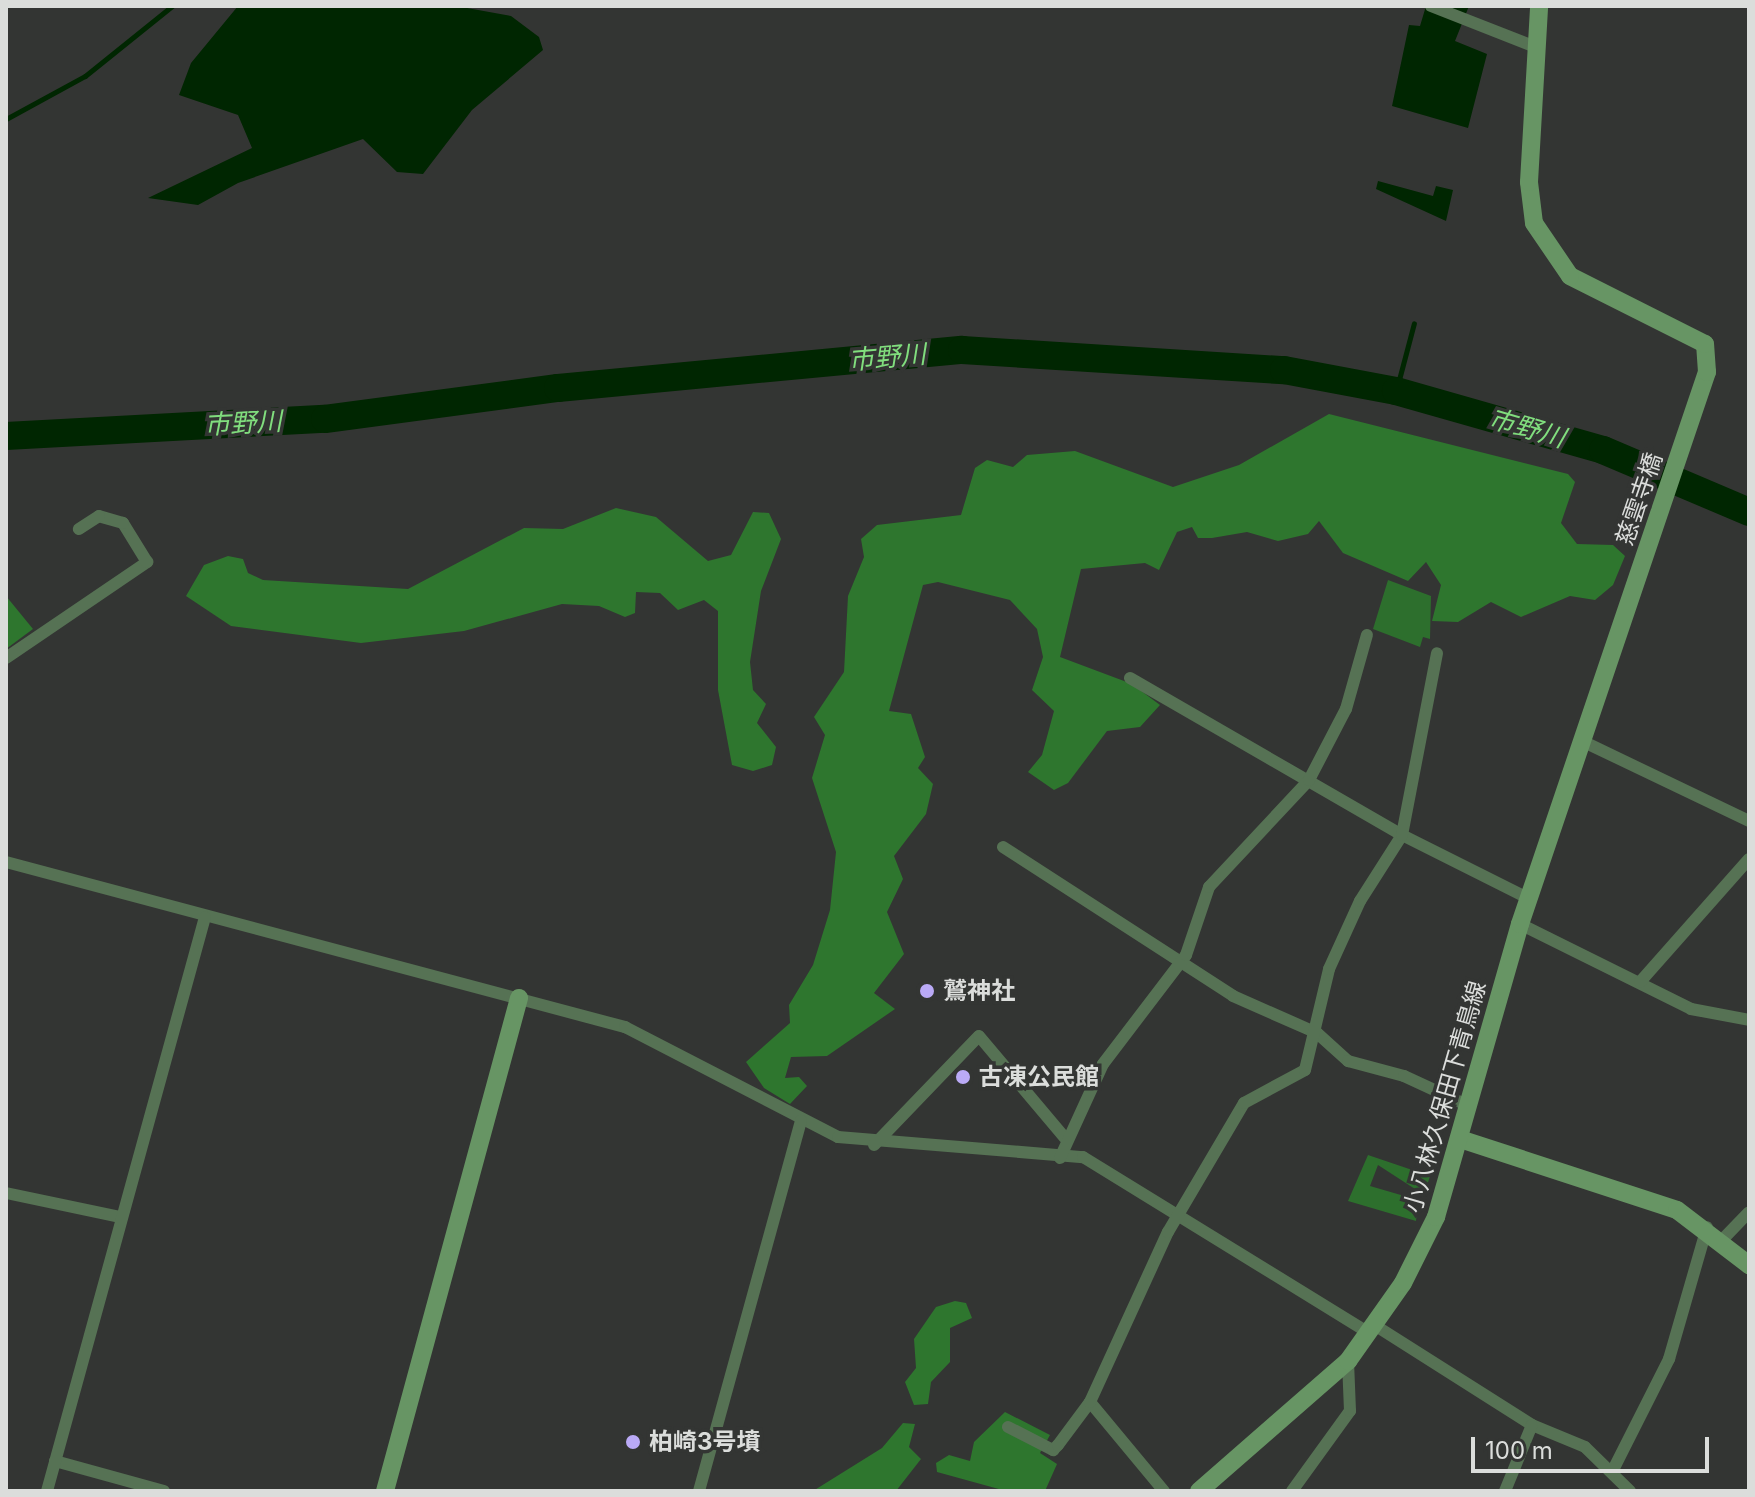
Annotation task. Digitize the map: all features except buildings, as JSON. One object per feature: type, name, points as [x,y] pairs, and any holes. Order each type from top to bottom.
[{"type":"main road","points":[[1538,48],[1539,6]]},
{"type":"main road","name":"慈雲寺橋","points":[[1538,48],[1529,182],[1548,250],[1608,300],[1705,344],[1707,372],[1616,642]]},
{"type":"main road","name":"小八林久保田下青鳥線","points":[[1199,1491],[1348,1361],[1372,1329],[1436,1217],[1528,898],[1616,642]]},
{"type":"main road","points":[[385,1491],[519,998]]},
{"type":"main road","points":[[1460,1139],[1648,1199],[1707,1227],[1749,1265]]},
{"type":"street","points":[[1431,6],[1538,48]]},
{"type":"street","points":[[6,658],[147,562],[112,518],[99,516],[79,529]]},
{"type":"street","points":[[1060,1158],[1065,1138],[1103,1064],[1181,963],[1209,887],[1309,780],[1346,709],[1367,635]]},
{"type":"street","points":[[1008,1427],[1053,1450],[1090,1402],[1177,1215],[1244,1103],[1300,1077],[1317,1033],[1329,969],[1360,901],[1402,835],[1437,653]]},
{"type":"street","points":[[1130,678],[1402,835],[1528,898]]},
{"type":"street","points":[[1582,741],[1749,821]]},
{"type":"street","points":[[1003,847],[1181,963],[1317,1033],[1348,1061],[1404,1076],[1469,1106]]},
{"type":"street","points":[[1640,982],[1749,859]]},
{"type":"street","points":[[6,862],[519,998],[645,1036],[801,1121],[874,1145],[1083,1157],[1532,1425],[1585,1447],[1630,1491]]},
{"type":"street","points":[[47,1491],[205,917]]},
{"type":"street","points":[[1520,924],[1713,1017],[1749,1020]]},
{"type":"street","points":[[874,1145],[979,1036],[1065,1138]]},
{"type":"street","points":[[699,1491],[801,1121]]},
{"type":"street","points":[[6,1193],[120,1217]]},
{"type":"street","points":[[1723,1239],[1749,1212]]},
{"type":"street","points":[[1612,1472],[1669,1359],[1707,1227]]},
{"type":"street","points":[[1292,1491],[1350,1411],[1348,1361]]},
{"type":"street","points":[[1090,1402],[1164,1491]]},
{"type":"street","points":[[1505,1491],[1532,1425]]},
{"type":"street","points":[[55,1461],[164,1491]]},
{"type":"shaded area","points":[[238,6],[456,6],[511,16],[539,37],[543,50],[472,110],[423,174],[397,172],[363,139],[238,183],[198,205],[148,198],[252,148],[238,115],[179,95],[191,63]]},
{"type":"shaded area","points":[[1426,6],[1469,6],[1455,41],[1487,54],[1468,128],[1392,106],[1409,25],[1420,26]]},
{"type":"shaded area","points":[[1378,181],[1433,196],[1436,186],[1453,190],[1446,221],[1376,189]]},
{"type":"shaded area","points":[[1388,580],[1431,596],[1430,639],[1423,637],[1420,647],[1373,629]]},
{"type":"shaded area","points":[[1368,1155],[1430,1176],[1426,1189],[1415,1189],[1378,1165],[1370,1186],[1418,1200],[1416,1221],[1348,1201]]},
{"type":"green space","points":[[1329,414],[1568,474],[1575,482],[1561,523],[1577,544],[1613,545],[1625,556],[1613,585],[1595,600],[1570,596],[1521,617],[1491,602],[1458,622],[1432,621],[1441,585],[1426,562],[1408,581],[1343,553],[1319,521],[1308,534],[1278,541],[1247,532],[1198,538],[1192,527],[1177,532],[1159,570],[1145,563],[1081,569],[1060,657],[1132,684],[1160,705],[1140,727],[1107,731],[1068,783],[1054,790],[1028,772],[1042,755],[1054,711],[1032,690],[1043,657],[1037,629],[1010,600],[938,582],[923,585],[889,711],[911,714],[925,757],[918,768],[933,784],[926,814],[894,856],[903,879],[887,912],[904,954],[874,993],[895,1009],[827,1056],[791,1057],[785,1078],[799,1077],[807,1086],[790,1104],[764,1088],[746,1062],[790,1023],[789,1005],[813,965],[830,910],[836,852],[812,778],[825,735],[814,717],[844,672],[848,596],[864,557],[861,539],[877,525],[961,515],[975,468],[987,460],[1013,467],[1027,455],[1075,451],[1173,487],[1239,465]]},
{"type":"green space","points":[[616,508],[656,517],[708,561],[731,555],[753,512],[769,513],[781,539],[761,591],[750,662],[753,690],[766,704],[757,723],[776,747],[772,765],[753,771],[732,765],[718,690],[718,611],[704,600],[678,610],[660,593],[636,592],[635,613],[625,617],[599,606],[562,604],[464,631],[361,643],[231,626],[186,596],[204,565],[228,556],[243,559],[248,573],[263,580],[408,589],[524,528],[563,529]]},
{"type":"green space","points":[[6,596],[33,629],[6,649]]},
{"type":"green space","points":[[955,1301],[966,1303],[972,1318],[950,1328],[950,1362],[931,1382],[928,1404],[914,1405],[905,1382],[916,1368],[914,1339],[936,1307]]},
{"type":"green space","points":[[1005,1412],[1050,1435],[1040,1453],[1057,1464],[1045,1491],[1006,1491],[937,1472],[936,1463],[949,1455],[970,1461],[974,1442]]},
{"type":"green space","points":[[903,1423],[915,1424],[909,1447],[921,1459],[896,1491],[813,1491],[882,1448]]},
{"type":"waterway","points":[[6,119],[85,76],[172,6]]},
{"type":"waterway","points":[[1396,391],[1414,323]]},
{"type":"waterway","name":"市野川","points":[[6,436],[325,419],[558,388],[962,350],[1284,370],[1396,391],[1603,450],[1749,512]]},
{"type":"place","name":"鷲神社","points":[[927,991]]},
{"type":"place","name":"古凍公民館","points":[[963,1077]]},
{"type":"place","name":"柏崎3号墳","points":[[633,1442]]}]
